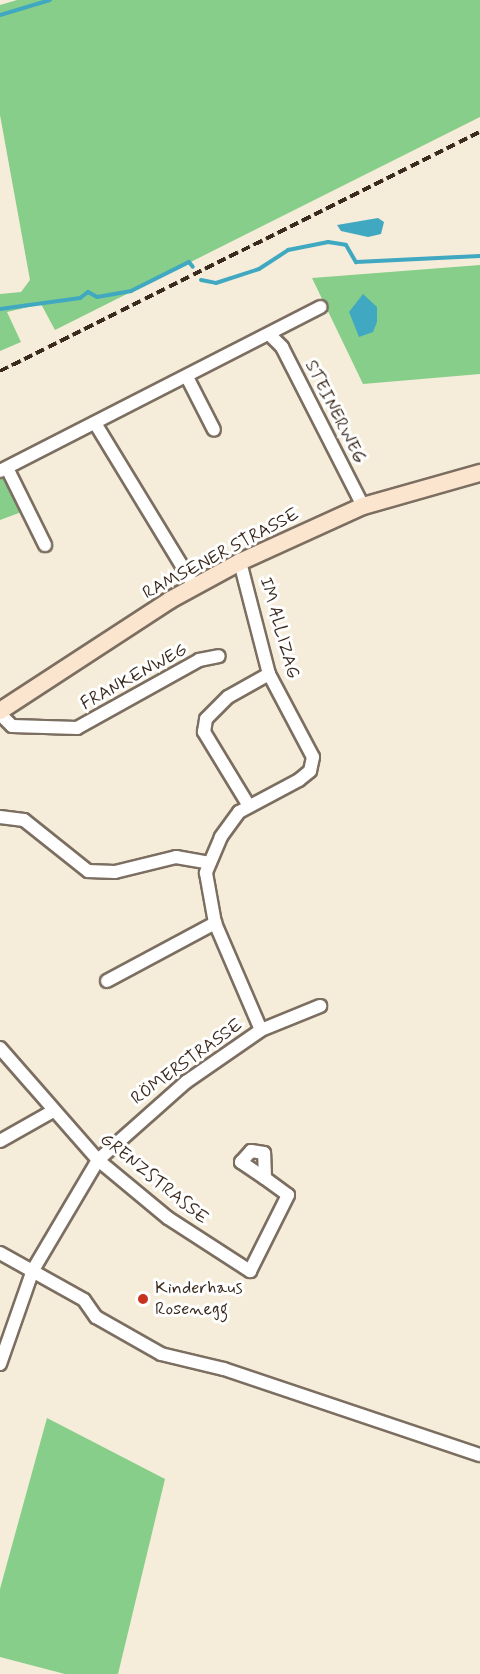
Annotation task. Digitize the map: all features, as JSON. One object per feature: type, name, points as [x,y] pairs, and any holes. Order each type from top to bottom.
[{"type":"main road","name":"RAMSENER STRASSE","points":[[0,713],[194,586],[240,562],[363,506],[480,473]]},
{"type":"street","points":[[45,545],[3,469],[271,336],[320,307]]},
{"type":"street","name":"STEINERWEG","points":[[271,336],[282,347],[363,506]]},
{"type":"street","points":[[187,377],[214,430]]},
{"type":"street","points":[[94,423],[194,586]]},
{"type":"street","name":"IM ALLIZAG","points":[[240,562],[269,674],[313,757],[310,771],[299,780],[244,809]]},
{"type":"street","name":"FRANKENWEG","points":[[0,713],[12,726],[77,729],[199,660],[219,656]]},
{"type":"street","points":[[261,1030],[215,923],[209,864],[244,809],[204,732],[206,719],[228,697],[269,674]]},
{"type":"street","points":[[0,817],[24,820],[88,871],[116,872],[176,857],[209,864]]},
{"type":"street","points":[[106,981],[215,923]]},
{"type":"street","name":"RÖMERSTRASSE","points":[[0,1364],[33,1270],[98,1160],[143,1115],[261,1030],[320,1006]]},
{"type":"street","name":"GRENZSTRASSE","points":[[0,1048],[98,1160],[168,1218],[250,1271],[288,1195],[264,1178]]},
{"type":"street","points":[[0,1141],[53,1110]]},
{"type":"street","points":[[0,1253],[84,1300],[107,1324],[161,1354],[480,1455]]},
{"type":"green space","points":[[17,0],[480,0],[480,117],[55,330],[41,304],[7,312],[21,342],[0,351],[0,294],[21,292],[30,280],[0,115],[0,5]]},
{"type":"green space","points":[[480,265],[480,374],[363,384],[312,278]]},
{"type":"green space","points":[[3,478],[27,510],[0,520],[0,479]]},
{"type":"green space","points":[[47,1418],[165,1479],[118,1674],[65,1674],[0,1657],[0,1589]]},
{"type":"water","points":[[378,218],[384,222],[381,234],[368,237],[341,231],[337,225]]},
{"type":"water","points":[[363,294],[377,307],[377,322],[373,332],[359,337],[349,312]]},
{"type":"waterway","points":[[0,15],[50,0]]},
{"type":"waterway","points":[[201,280],[216,283],[259,269],[288,250],[328,242],[346,245],[356,262],[480,256]]},
{"type":"waterway","points":[[0,309],[80,298],[88,292],[97,297],[131,291],[189,262],[193,267]]},
{"type":"railway","points":[[0,371],[480,132]]},
{"type":"place","name":"Kinderhaus Rosenegg","points":[[143,1299]]}]
